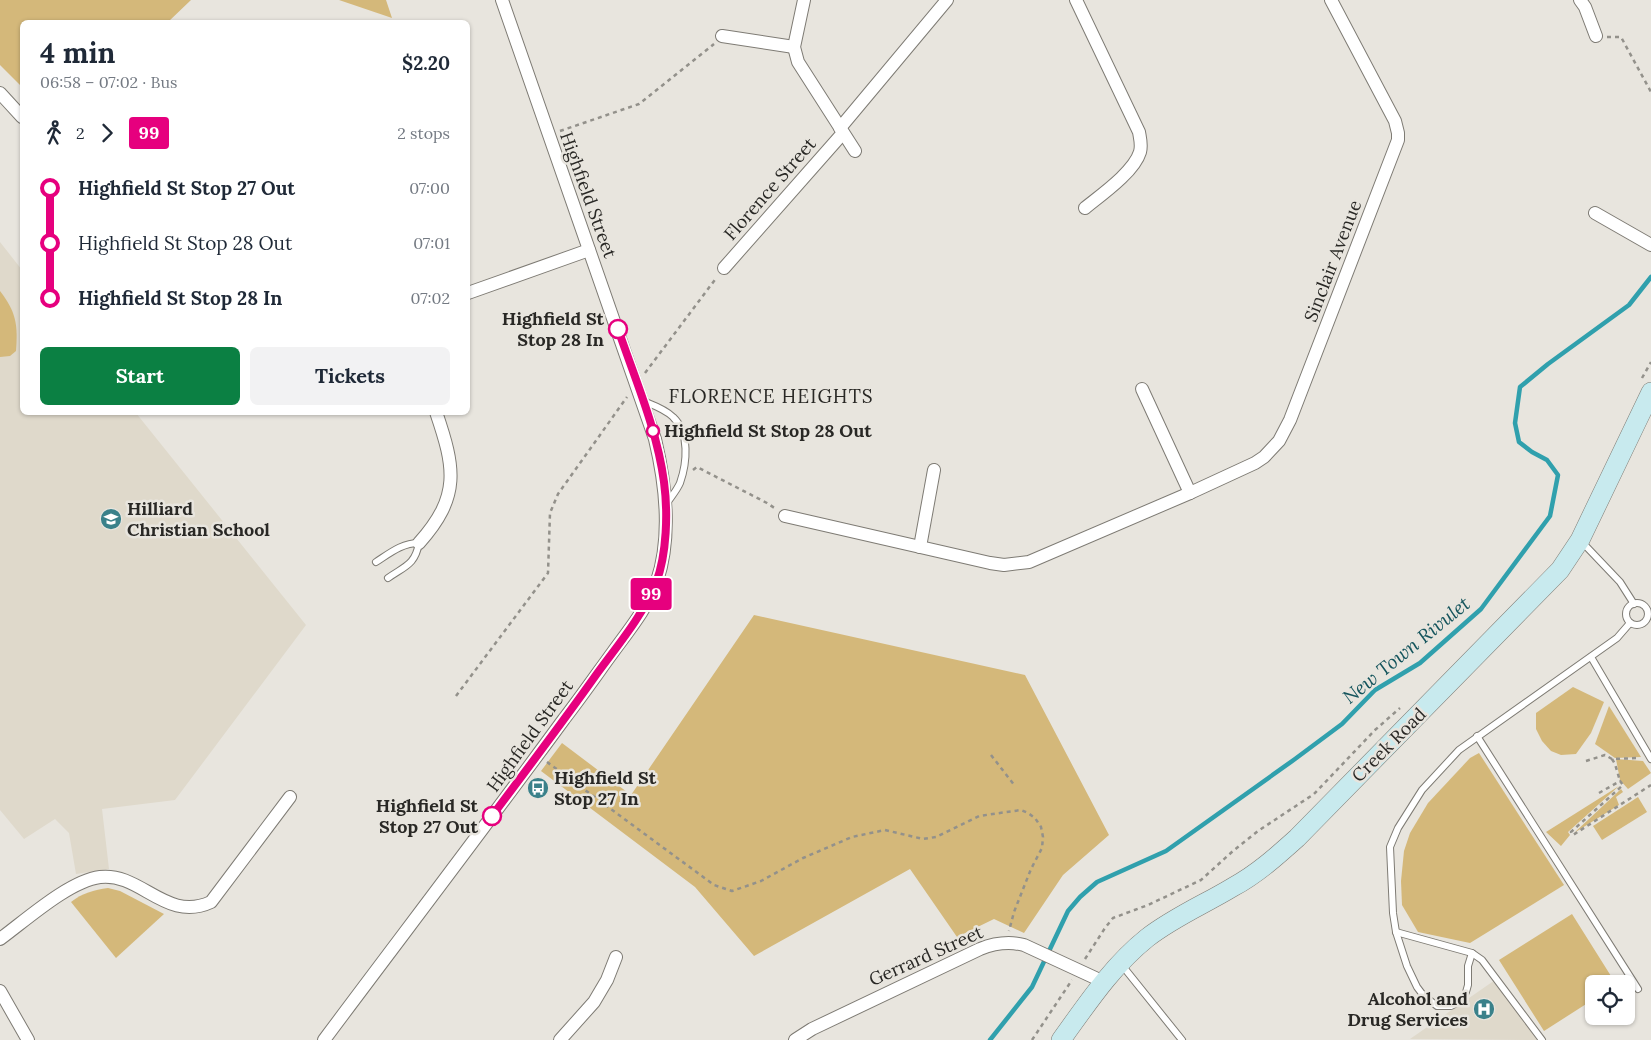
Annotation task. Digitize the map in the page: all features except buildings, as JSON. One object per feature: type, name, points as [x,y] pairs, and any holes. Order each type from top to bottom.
[{"type":"street","name":"Highfield Street","points":[[324,1040],[538,755],[626,634],[650,597],[660,567],[664,542],[666,504],[656,439],[502,0]]},
{"type":"street","points":[[804,0],[794,47],[798,62],[855,151]]},
{"type":"street","name":"Florence Street","points":[[724,268],[841,130],[946,0]]},
{"type":"street","points":[[1076,0],[1139,132],[1141,147],[1137,158],[1124,174],[1085,208]]},
{"type":"street","name":"Sinclair Avenue","points":[[785,516],[990,563],[1004,565],[1030,562],[1255,463],[1272,449],[1285,431],[1397,148],[1398,133],[1395,121],[1331,0]]},
{"type":"street","points":[[1580,0],[1585,7],[1596,36]]},
{"type":"street","points":[[722,36],[794,47]]},
{"type":"street","points":[[0,92],[20,115]]},
{"type":"street","points":[[1596,214],[1651,245]]},
{"type":"street","points":[[470,292],[589,250]]},
{"type":"street","points":[[1142,389],[1190,493]]},
{"type":"street","name":"Creek Road","points":[[1061,1040],[1104,982],[1136,948],[1159,929],[1249,877],[1276,857],[1297,838],[1560,570],[1580,540],[1651,392]]},
{"type":"street","points":[[419,543],[444,508],[450,481],[449,454],[437,415]]},
{"type":"street","points":[[920,547],[934,470]]},
{"type":"street","points":[[0,939],[68,889],[100,877],[122,880],[179,907],[190,908],[211,902],[290,798]]},
{"type":"street","name":"Gerrard Street","points":[[795,1040],[812,1029],[980,949],[999,943],[1007,942],[1024,945],[1104,982]]},
{"type":"street","points":[[560,1040],[594,1002],[607,980],[616,957]]},
{"type":"street","points":[[0,991],[28,1040]]},
{"type":"lane","points":[[643,400],[675,418],[681,426],[684,436],[686,446],[684,470],[679,486],[666,504]]},
{"type":"lane","points":[[1580,540],[1620,582],[1634,604],[1644,606],[1649,610],[1644,623],[1638,625],[1630,623],[1626,617],[1626,611],[1634,604]]},
{"type":"lane","points":[[376,562],[402,545],[419,543],[413,561],[388,578]]},
{"type":"lane","points":[[1472,953],[1468,966],[1468,985],[1463,998],[1451,1006],[1437,1006],[1423,995],[1412,978],[1396,932],[1393,913],[1390,847],[1398,828],[1422,790],[1459,750],[1617,638],[1630,623]]},
{"type":"lane","points":[[1591,657],[1651,759]]},
{"type":"lane","points":[[1477,736],[1638,989]]},
{"type":"lane","points":[[1396,932],[1472,953],[1482,960],[1542,1040]]},
{"type":"lane","points":[[1120,964],[1182,1040]]},
{"type":"path","points":[[548,134],[639,104],[711,47],[722,36]]},
{"type":"path","points":[[1596,36],[1621,37],[1651,92]]},
{"type":"path","points":[[456,696],[548,573],[550,513],[558,494],[637,382],[724,268]]},
{"type":"path","points":[[705,471],[768,503],[785,516]]},
{"type":"path","points":[[1032,1040],[1076,969],[1113,918],[1148,905],[1201,880],[1258,831],[1314,794],[1375,730]]},
{"type":"path","points":[[538,755],[714,884],[732,891],[761,881],[803,858],[852,837],[885,830],[923,839],[930,838],[936,837],[979,816],[1021,810],[1035,818],[1041,827],[1043,837],[1042,848],[1031,869],[1014,912],[1007,942]]},
{"type":"path","points":[[991,755],[1015,786]]},
{"type":"path","points":[[1586,761],[1605,755],[1612,759],[1616,764],[1620,782],[1623,785],[1571,832],[1573,835],[1651,785]]},
{"type":"path","points":[[1612,759],[1651,759]]},
{"type":"path","points":[[1599,793],[1620,782]]},
{"type":"shaded area","points":[[0,0],[191,0],[170,20],[20,20],[20,85],[0,65]]},
{"type":"shaded area","points":[[339,0],[386,0],[392,18]]},
{"type":"shaded area","name":"Hilliard Christian School","points":[[0,242],[20,267],[20,415],[138,415],[306,625],[175,800],[102,809],[109,869],[76,874],[69,833],[55,819],[24,839],[0,810]]},
{"type":"shaded area","points":[[0,291],[13,312],[17,333],[16,351],[10,356],[0,357]]},
{"type":"shaded area","points":[[754,615],[1025,675],[1109,835],[1063,875],[1024,933],[994,919],[957,937],[910,869],[754,956],[695,887],[541,771],[562,743],[631,795]]},
{"type":"shaded area","points":[[1573,687],[1604,702],[1591,733],[1576,754],[1561,755],[1551,751],[1542,741],[1536,729],[1536,713]]},
{"type":"shaded area","points":[[1609,706],[1641,757],[1615,758],[1595,744]]},
{"type":"shaded area","points":[[1479,753],[1564,885],[1470,943],[1418,932],[1402,905],[1401,881],[1404,851],[1410,833],[1428,803],[1470,758]]},
{"type":"shaded area","points":[[1616,759],[1643,761],[1651,773],[1628,789],[1620,780]]},
{"type":"shaded area","points":[[1619,786],[1568,832],[1570,835],[1561,846],[1546,832]]},
{"type":"shaded area","points":[[1621,789],[1623,792],[1616,797],[1619,805],[1574,833]]},
{"type":"shaded area","points":[[1638,797],[1647,812],[1602,840],[1593,826]]},
{"type":"shaded area","points":[[108,888],[120,891],[164,914],[116,958],[71,902],[88,892]]},
{"type":"shaded area","points":[[1572,914],[1610,975],[1585,975],[1585,1005],[1544,1031],[1499,960]]},
{"type":"shaded area","name":"Alcohol and Drug Services","points":[[1495,980],[1537,1040],[1410,1039]]},
{"type":"waterway","name":"New Town Rivulet","points":[[990,1040],[1032,987],[1068,911],[1097,882],[1166,851],[1342,724],[1375,690],[1420,663],[1481,609],[1550,516],[1558,475],[1547,460],[1519,442],[1515,423],[1520,387],[1548,364],[1629,305],[1651,277]]},
{"type":"bus line","name":"99","points":[[492,816],[638,617],[650,597],[660,567],[666,522],[661,462],[656,439],[618,329]]},
{"type":"place","name":"Highfield St Stop 28 In","points":[[618,329]]},
{"type":"place","name":"Highfield St Stop 28 Out","points":[[653,431]]},
{"type":"place","name":"Hilliard Christian School","points":[[111,519]]},
{"type":"place","name":"Highfield St Stop 27 In","points":[[538,788]]},
{"type":"place","name":"Highfield St Stop 27 Out","points":[[492,816]]},
{"type":"place","name":"Alcohol and Drug Services","points":[[1484,1009]]},
{"type":"district","name":"FLORENCE HEIGHTS","points":[[771,396]]}]
